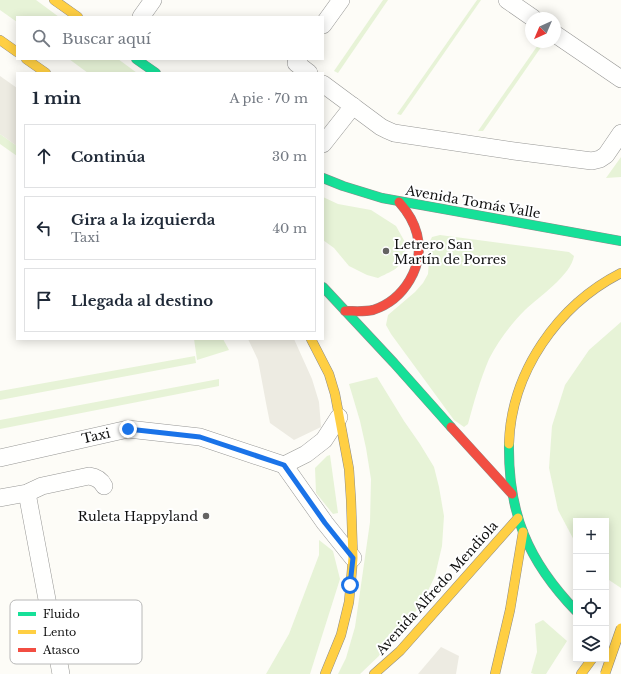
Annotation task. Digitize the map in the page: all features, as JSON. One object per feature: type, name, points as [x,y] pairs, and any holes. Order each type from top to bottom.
[{"type":"main road","points":[[54,0],[77,16]]},
{"type":"main road","points":[[0,40],[16,51]]},
{"type":"main road","points":[[27,60],[45,72]]},
{"type":"main road","points":[[137,60],[155,72]]},
{"type":"main road","name":"Avenida Tomás Valle","points":[[324,178],[359,192],[399,202],[621,241]]},
{"type":"main road","points":[[345,311],[358,312],[372,310],[384,305],[396,298],[405,288],[412,276],[417,264],[419,250],[418,237],[408,212],[399,202]]},
{"type":"main road","points":[[573,608],[550,581],[537,562],[526,541],[518,518],[512,494],[509,469],[509,443],[512,418],[528,369],[540,347],[555,326],[572,307],[592,290],[613,276],[621,273]]},
{"type":"main road","points":[[324,288],[512,494]]},
{"type":"main road","points":[[312,340],[328,374],[335,394],[340,417],[349,469],[353,558],[349,602],[345,620],[325,674]]},
{"type":"main road","name":"Avenida Alfredo Mendiola","points":[[374,674],[400,652],[518,518]]},
{"type":"main road","points":[[495,674],[510,610],[523,532]]},
{"type":"main road","points":[[621,618],[610,635],[621,642]]},
{"type":"main road","points":[[605,674],[621,628]]},
{"type":"main road","points":[[581,674],[590,662]]},
{"type":"lane","points":[[142,16],[153,0]]},
{"type":"lane","points":[[324,24],[341,0]]},
{"type":"lane","points":[[507,0],[525,12]]},
{"type":"lane","points":[[561,38],[621,79]]},
{"type":"lane","points":[[298,60],[296,64],[307,72]]},
{"type":"lane","points":[[324,85],[381,127],[394,132],[514,151],[592,161],[600,159],[606,155],[621,133]]},
{"type":"lane","points":[[324,143],[353,106]]},
{"type":"lane","points":[[340,417],[324,440],[306,454],[284,465],[325,523],[353,558]]},
{"type":"lane","name":"Taxi","points":[[0,458],[128,429],[200,437],[284,465]]},
{"type":"lane","points":[[0,498],[27,493],[42,486],[89,476],[98,478],[104,486]]},
{"type":"lane","points":[[27,493],[47,600]]},
{"type":"lane","points":[[59,664],[61,674]]},
{"type":"green space","points":[[0,0],[36,0],[58,16],[16,16],[16,21],[0,10]]},
{"type":"green space","points":[[383,0],[388,0],[338,73],[334,71]]},
{"type":"green space","points":[[477,0],[481,0],[401,115],[397,114]]},
{"type":"green space","points":[[536,48],[541,48],[483,131],[478,131]]},
{"type":"green space","points":[[70,60],[119,60],[136,72],[87,72]]},
{"type":"green space","points":[[0,134],[16,145],[16,155],[0,144]]},
{"type":"green space","points":[[621,157],[621,177],[606,178]]},
{"type":"green space","points":[[324,197],[338,204],[371,210],[396,226],[406,244],[401,263],[391,272],[378,278],[367,275],[349,266],[334,248],[324,241]]},
{"type":"green space","points":[[440,235],[569,252],[574,256],[572,263],[561,278],[520,315],[496,346],[483,375],[468,424],[464,427],[454,420],[386,325],[388,315],[415,292],[423,283],[428,274],[428,245],[432,237]]},
{"type":"green space","points":[[621,322],[621,588],[609,580],[609,518],[573,518],[573,538],[558,510],[549,468],[552,426],[565,385],[589,350]]},
{"type":"green space","points":[[194,340],[224,340],[229,350],[197,360]]},
{"type":"green space","points":[[195,356],[196,363],[0,400],[0,391]]},
{"type":"green space","points":[[377,377],[434,467],[444,516],[442,546],[435,576],[423,601],[403,629],[382,653],[360,674],[338,674],[346,658],[355,627],[370,522],[371,479],[360,421],[349,384]]},
{"type":"green space","points":[[219,379],[219,386],[0,429],[0,420]]},
{"type":"green space","points":[[330,455],[338,513],[333,514],[316,493],[315,468],[327,456]]},
{"type":"green space","points":[[319,540],[333,551],[340,579],[310,674],[266,674],[289,634],[319,555]]},
{"type":"green space","points":[[543,620],[567,641],[546,674],[534,674],[531,673],[537,652],[535,624]]},
{"type":"shaded area","points":[[0,76],[16,87],[16,145],[0,134]]},
{"type":"shaded area","points":[[248,340],[294,340],[312,379],[319,402],[321,427],[294,440],[270,423],[258,360]]},
{"type":"shaded area","points":[[441,647],[459,656],[456,674],[418,674]]},
{"type":"traffic: fast","points":[[137,60],[155,72]]},
{"type":"traffic: fast","points":[[324,178],[382,198],[621,241]]},
{"type":"traffic: fast","points":[[324,288],[451,427]]},
{"type":"traffic: fast","points":[[509,444],[512,493],[524,535],[533,555],[545,574],[573,608]]},
{"type":"traffic: slow","points":[[54,0],[77,16]]},
{"type":"traffic: slow","points":[[0,40],[16,51]]},
{"type":"traffic: slow","points":[[27,60],[45,72]]},
{"type":"traffic: slow","points":[[509,444],[512,417],[518,391],[542,344],[558,322],[577,303],[598,287],[621,273]]},
{"type":"traffic: slow","points":[[312,340],[329,374],[335,394],[349,469],[351,500],[353,558],[349,602],[341,635],[325,674]]},
{"type":"traffic: slow","points":[[374,674],[400,651],[518,518]]},
{"type":"traffic: slow","points":[[495,674],[510,610],[523,532]]},
{"type":"traffic: slow","points":[[605,674],[621,628]]},
{"type":"traffic: slow","points":[[581,674],[590,662]]},
{"type":"traffic: jam","points":[[345,311],[370,311],[384,305],[403,290],[410,280],[418,258],[419,246],[414,225],[399,202]]},
{"type":"traffic: jam","points":[[451,427],[512,494]]},
{"type":"place","name":"Letrero San Martín de Porres","points":[[386,251]]},
{"type":"place","name":"Ruleta Happyland","points":[[206,516]]},
{"type":"route","points":[[128,429],[200,437],[284,465],[325,523],[353,558],[350,585]]}]
